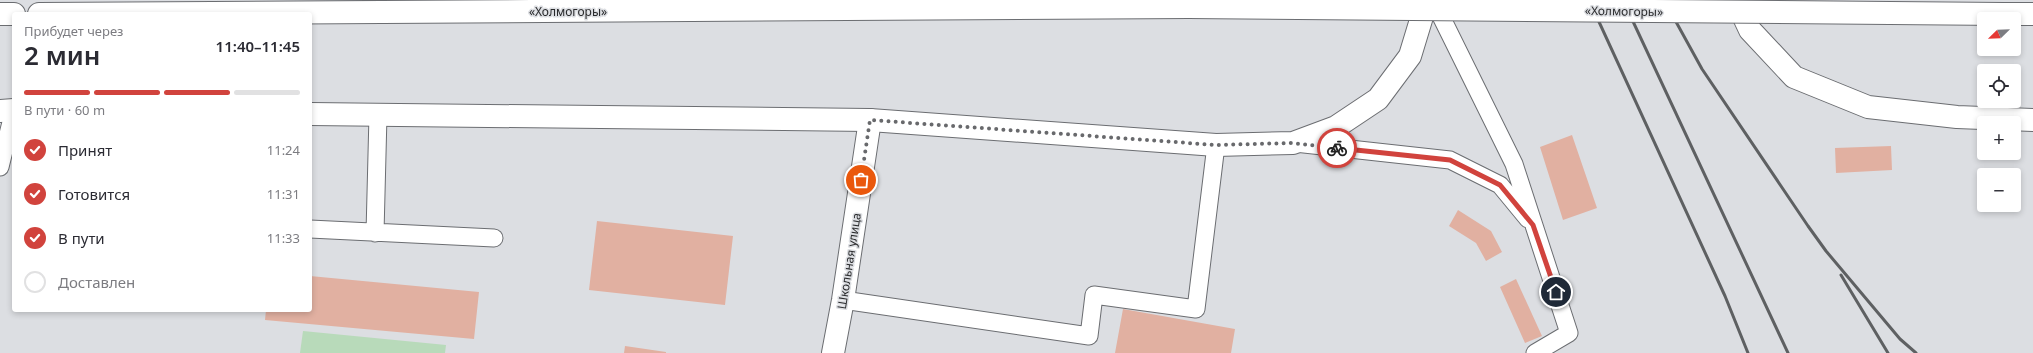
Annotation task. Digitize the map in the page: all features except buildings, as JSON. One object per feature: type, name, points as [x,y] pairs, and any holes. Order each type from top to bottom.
[{"type":"main road","points":[[312,114],[870,120],[1216,145],[1292,143],[1336,127],[1378,99],[1410,56],[1427,0]]},
{"type":"main road","points":[[1736,0],[1750,30],[1794,77],[1868,107],[1957,117],[2033,120]]},
{"type":"main road","name":"«Холмогоры»","points":[[312,12],[1189,7],[2033,14]]},
{"type":"main road","points":[[0,14],[12,14]]},
{"type":"main road","points":[[0,111],[12,110]]},
{"type":"main road","name":"Школьная улица","points":[[833,353],[843,300],[870,120]]},
{"type":"lane","points":[[1433,0],[1514,164],[1569,332],[1535,353]]},
{"type":"lane","points":[[375,233],[378,115]]},
{"type":"lane","points":[[0,167],[12,118]]},
{"type":"lane","points":[[1292,143],[1450,160],[1500,185],[1533,225]]},
{"type":"lane","points":[[843,300],[1089,336],[1094,295],[1196,309],[1216,145]]},
{"type":"lane","points":[[312,229],[494,238]]},
{"type":"green space","points":[[303,331],[446,345],[445,353],[300,353]]},
{"type":"railway","points":[[1589,0],[1725,296],[1748,353]]},
{"type":"railway","points":[[1623,0],[1788,353]]},
{"type":"railway","points":[[1664,0],[1702,69],[1808,226],[1826,251],[1900,339],[1916,353]]},
{"type":"railway","points":[[1841,275],[1888,353]]},
{"type":"way so far","points":[[861,180],[870,120],[1216,145],[1292,143],[1337,148]]},
{"type":"route","points":[[1337,148],[1450,160],[1500,185],[1533,225],[1556,292]]}]
